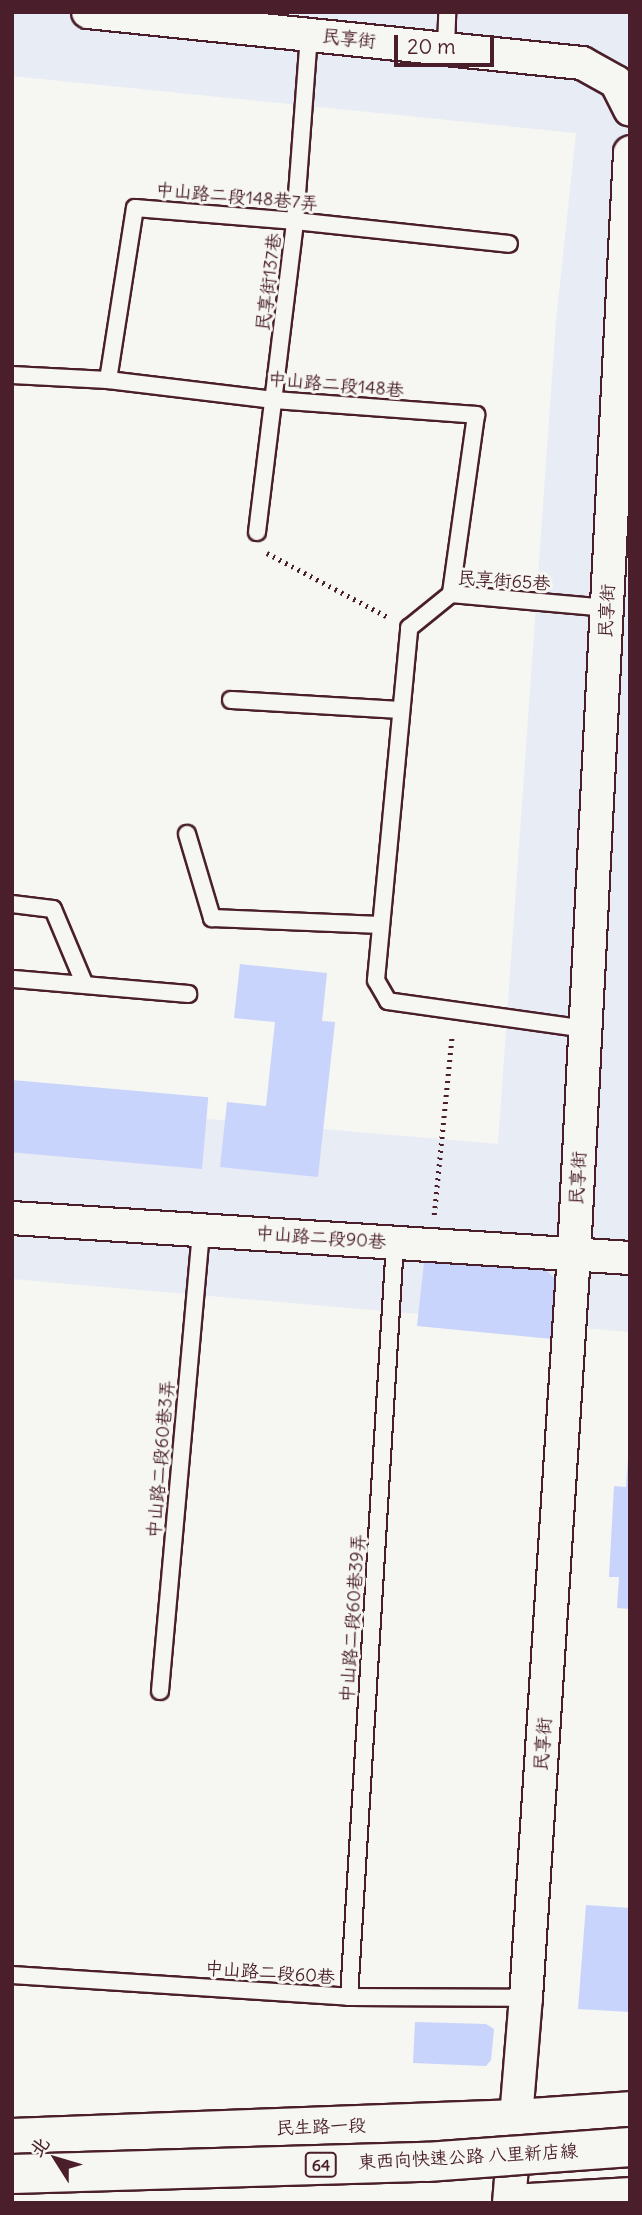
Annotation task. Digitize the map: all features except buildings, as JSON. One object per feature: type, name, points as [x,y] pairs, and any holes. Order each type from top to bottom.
[{"type":"main road","name":"民生路一段","points":[[12,2138],[517,2119],[630,2111]]},
{"type":"main road","name":"東西向快速公路 八里新店線","points":[[12,2174],[427,2162],[630,2147]]},
{"type":"main road","points":[[527,2203],[630,2197]]},
{"type":"street","name":"民享街","points":[[88,12],[230,20],[309,35],[582,63],[617,82],[630,110]]},
{"type":"street","name":"民享街","points":[[509,2203],[526,1998],[574,1254],[628,243],[630,152]]},
{"type":"street","name":"中山路二段90巷","points":[[12,1218],[630,1258]]},
{"type":"lane","points":[[446,49],[447,12]]},
{"type":"lane","name":"民享街137巷","points":[[257,533],[295,221],[309,35]]},
{"type":"lane","name":"中山路二段148巷7弄","points":[[108,380],[135,208],[295,221],[509,244]]},
{"type":"lane","name":"中山路二段148巷","points":[[12,375],[108,380],[274,400],[477,415],[451,594]]},
{"type":"lane","name":"民享街65巷","points":[[409,628],[451,594],[607,608]]},
{"type":"lane","points":[[409,628],[376,980],[388,1001],[586,1029]]},
{"type":"lane","points":[[231,700],[401,710]]},
{"type":"lane","points":[[187,834],[212,918],[381,925]]},
{"type":"lane","points":[[12,904],[52,909],[85,985]]},
{"type":"lane","points":[[14,979],[188,994]]},
{"type":"lane","name":"中山路二段60巷3弄","points":[[160,1691],[201,1230]]},
{"type":"lane","name":"中山路二段60巷39弄","points":[[349,1997],[395,1242]]},
{"type":"lane","name":"中山路二段60巷","points":[[12,1975],[349,1997],[526,1998]]},
{"type":"path","points":[[257,533],[262,550],[409,628]]},
{"type":"path","points":[[431,1245],[455,1010]]},
{"type":"shaded area","points":[[12,12],[630,12],[630,1332],[12,1279],[12,1102],[498,1144],[556,321],[576,133],[12,76]]}]
